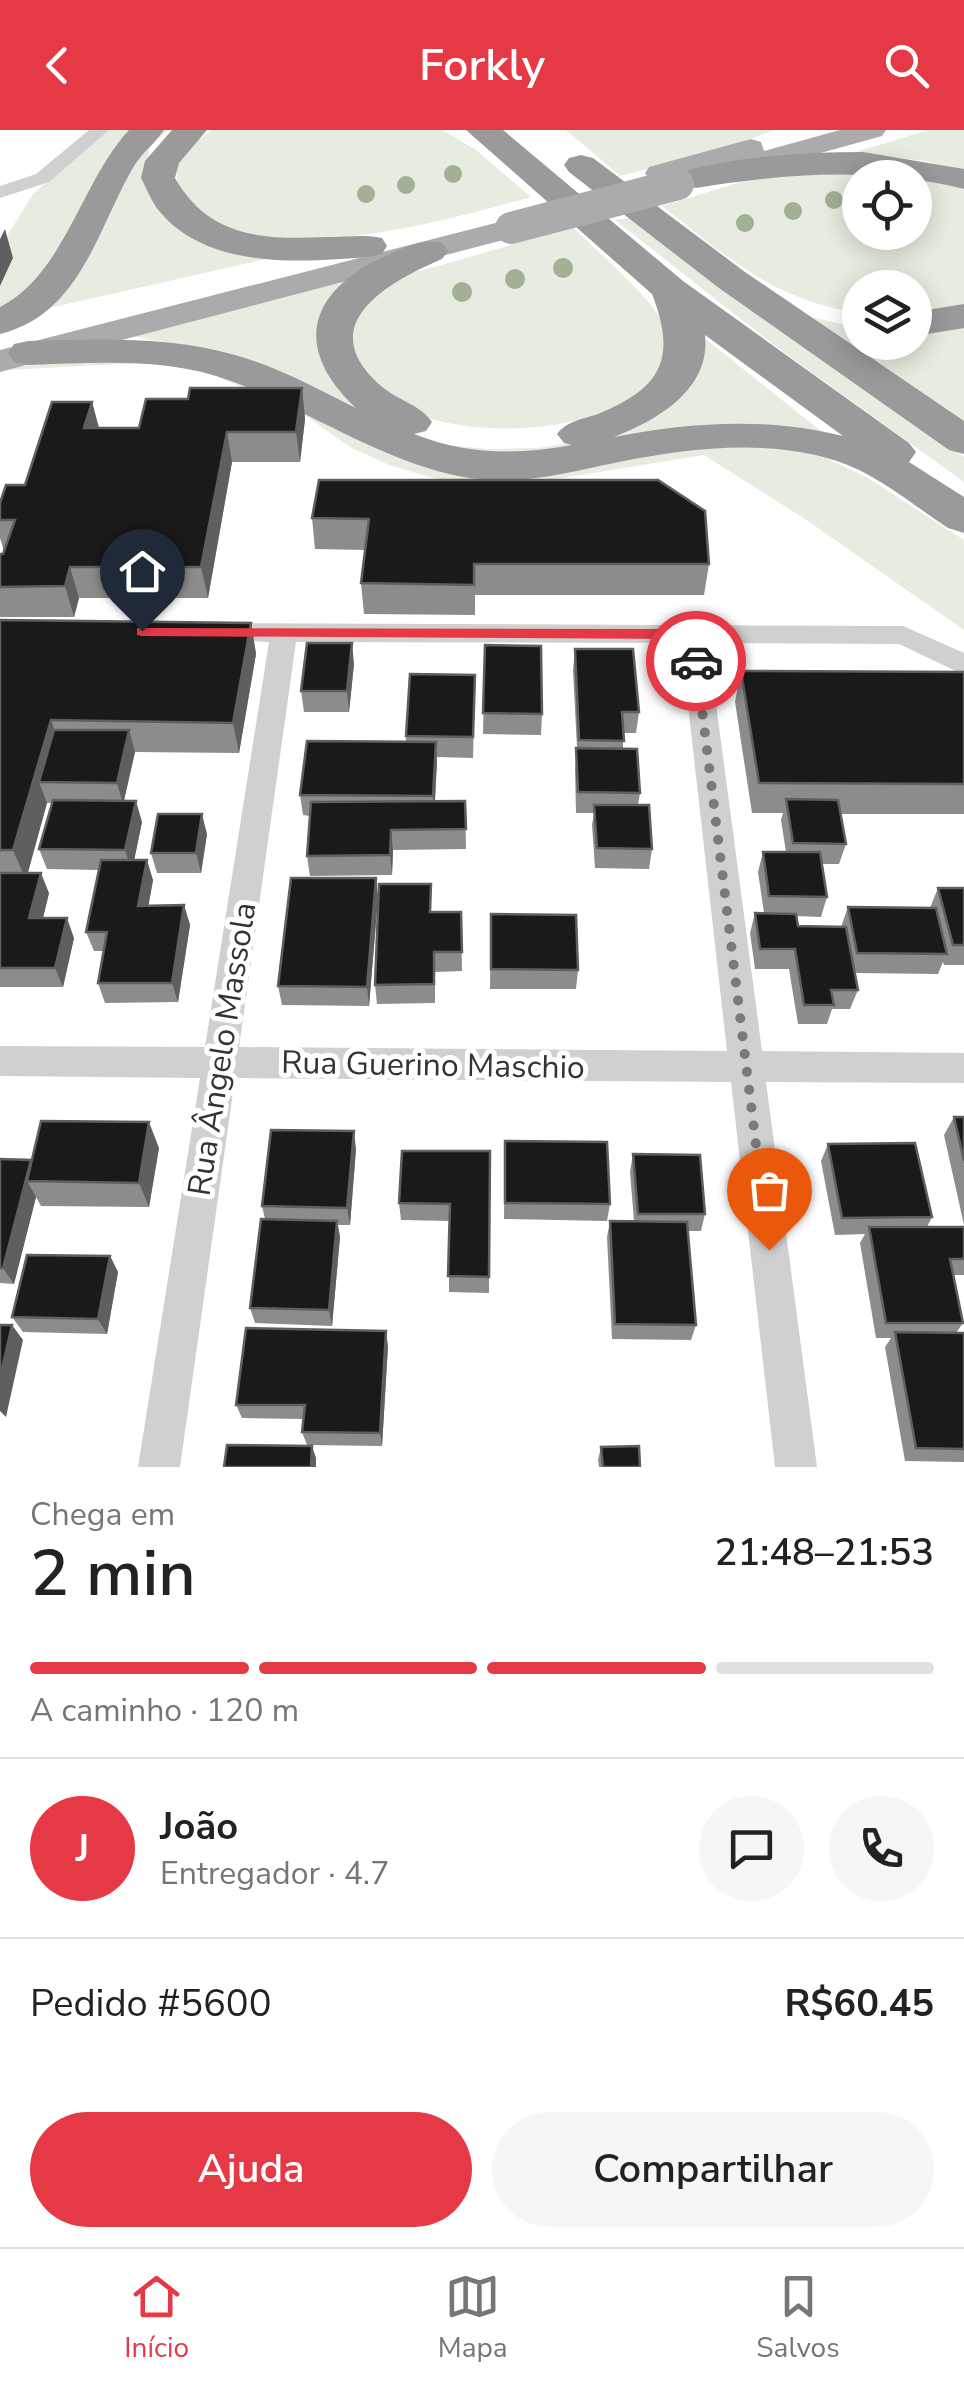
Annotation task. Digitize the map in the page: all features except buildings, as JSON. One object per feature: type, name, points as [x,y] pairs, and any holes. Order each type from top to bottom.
[{"type":"highway","points":[[0,322],[32,306],[57,282],[120,159],[147,130]]},
{"type":"highway","points":[[190,130],[162,161],[158,178],[178,215],[201,232],[240,244],[286,248],[368,246]]},
{"type":"highway","points":[[466,130],[524,138],[964,442]]},
{"type":"highway","points":[[752,148],[789,130]]},
{"type":"highway","points":[[524,138],[669,289],[798,386],[964,500]]},
{"type":"highway","points":[[678,178],[781,164],[854,160],[906,163],[964,179]]},
{"type":"highway","points":[[429,251],[389,268],[360,288],[337,319],[333,347],[348,381],[389,413],[462,437],[514,442],[567,437],[605,426],[647,407],[672,382],[686,342],[669,289]]},
{"type":"highway","points":[[732,280],[800,306],[842,316]]},
{"type":"highway","points":[[932,321],[964,316]]},
{"type":"highway","points":[[9,349],[128,352],[216,362],[248,372],[383,439],[472,464],[547,463],[672,440],[778,438],[861,456],[964,518]]},
{"type":"main road","points":[[678,178],[752,148],[817,130]]},
{"type":"main road","points":[[9,349],[368,246],[505,220],[872,130]]},
{"type":"main road","points":[[9,349],[429,251],[505,220]]},
{"type":"street","points":[[2,192],[48,177],[100,130]]},
{"type":"street","points":[[190,632],[903,635],[964,665]]},
{"type":"street","name":"Rua Ângelo Massola","points":[[159,1467],[284,632]]},
{"type":"street","points":[[693,634],[796,1467]]},
{"type":"street","name":"Rua Guerino Maschio","points":[[0,1061],[964,1068]]},
{"type":"shaded area","points":[[107,130],[134,130],[45,279],[0,309],[0,286],[13,259],[0,247],[34,193]]},
{"type":"shaded area","points":[[155,130],[168,130],[150,147],[144,179],[161,210],[279,256],[49,308],[126,163]]},
{"type":"shaded area","points":[[212,130],[442,130],[476,150],[531,197],[399,229],[345,237],[293,240],[245,235],[207,219],[181,191],[177,181],[183,156]]},
{"type":"shaded area","points":[[566,130],[774,130],[718,151],[620,176]]},
{"type":"shaded area","points":[[928,130],[964,130],[964,172],[932,160],[853,153]]},
{"type":"shaded area","points":[[842,166],[842,250],[932,250],[932,180],[964,186],[964,306],[932,311],[932,270],[842,270],[842,309],[804,299],[754,274],[662,206],[747,180]]},
{"type":"shaded area","points":[[629,218],[964,457],[964,482],[774,345],[615,220]]},
{"type":"shaded area","points":[[573,227],[639,291],[665,328],[663,362],[644,389],[620,405],[589,417],[516,428],[442,422],[410,412],[369,382],[353,349],[352,333],[356,317],[379,290],[410,273]]},
{"type":"shaded area","points":[[360,278],[322,331],[405,431],[445,445],[538,448],[583,441],[618,430],[698,333],[836,443],[781,431],[568,455],[442,453],[209,351],[128,335]]},
{"type":"shaded area","points":[[791,313],[842,324],[842,347]]},
{"type":"shaded area","points":[[964,324],[964,427],[862,360],[932,360],[932,329]]},
{"type":"shaded area","points":[[187,361],[426,462],[691,444],[790,448],[826,458],[868,478],[964,540],[964,630],[805,519],[704,455],[525,484],[447,482],[389,465],[350,447],[302,413],[216,376],[182,366],[140,363],[6,370],[40,363]]},
{"type":"way so far","points":[[696,661],[769,1250]]},
{"type":"route","points":[[142,631],[693,634],[696,661]]}]
